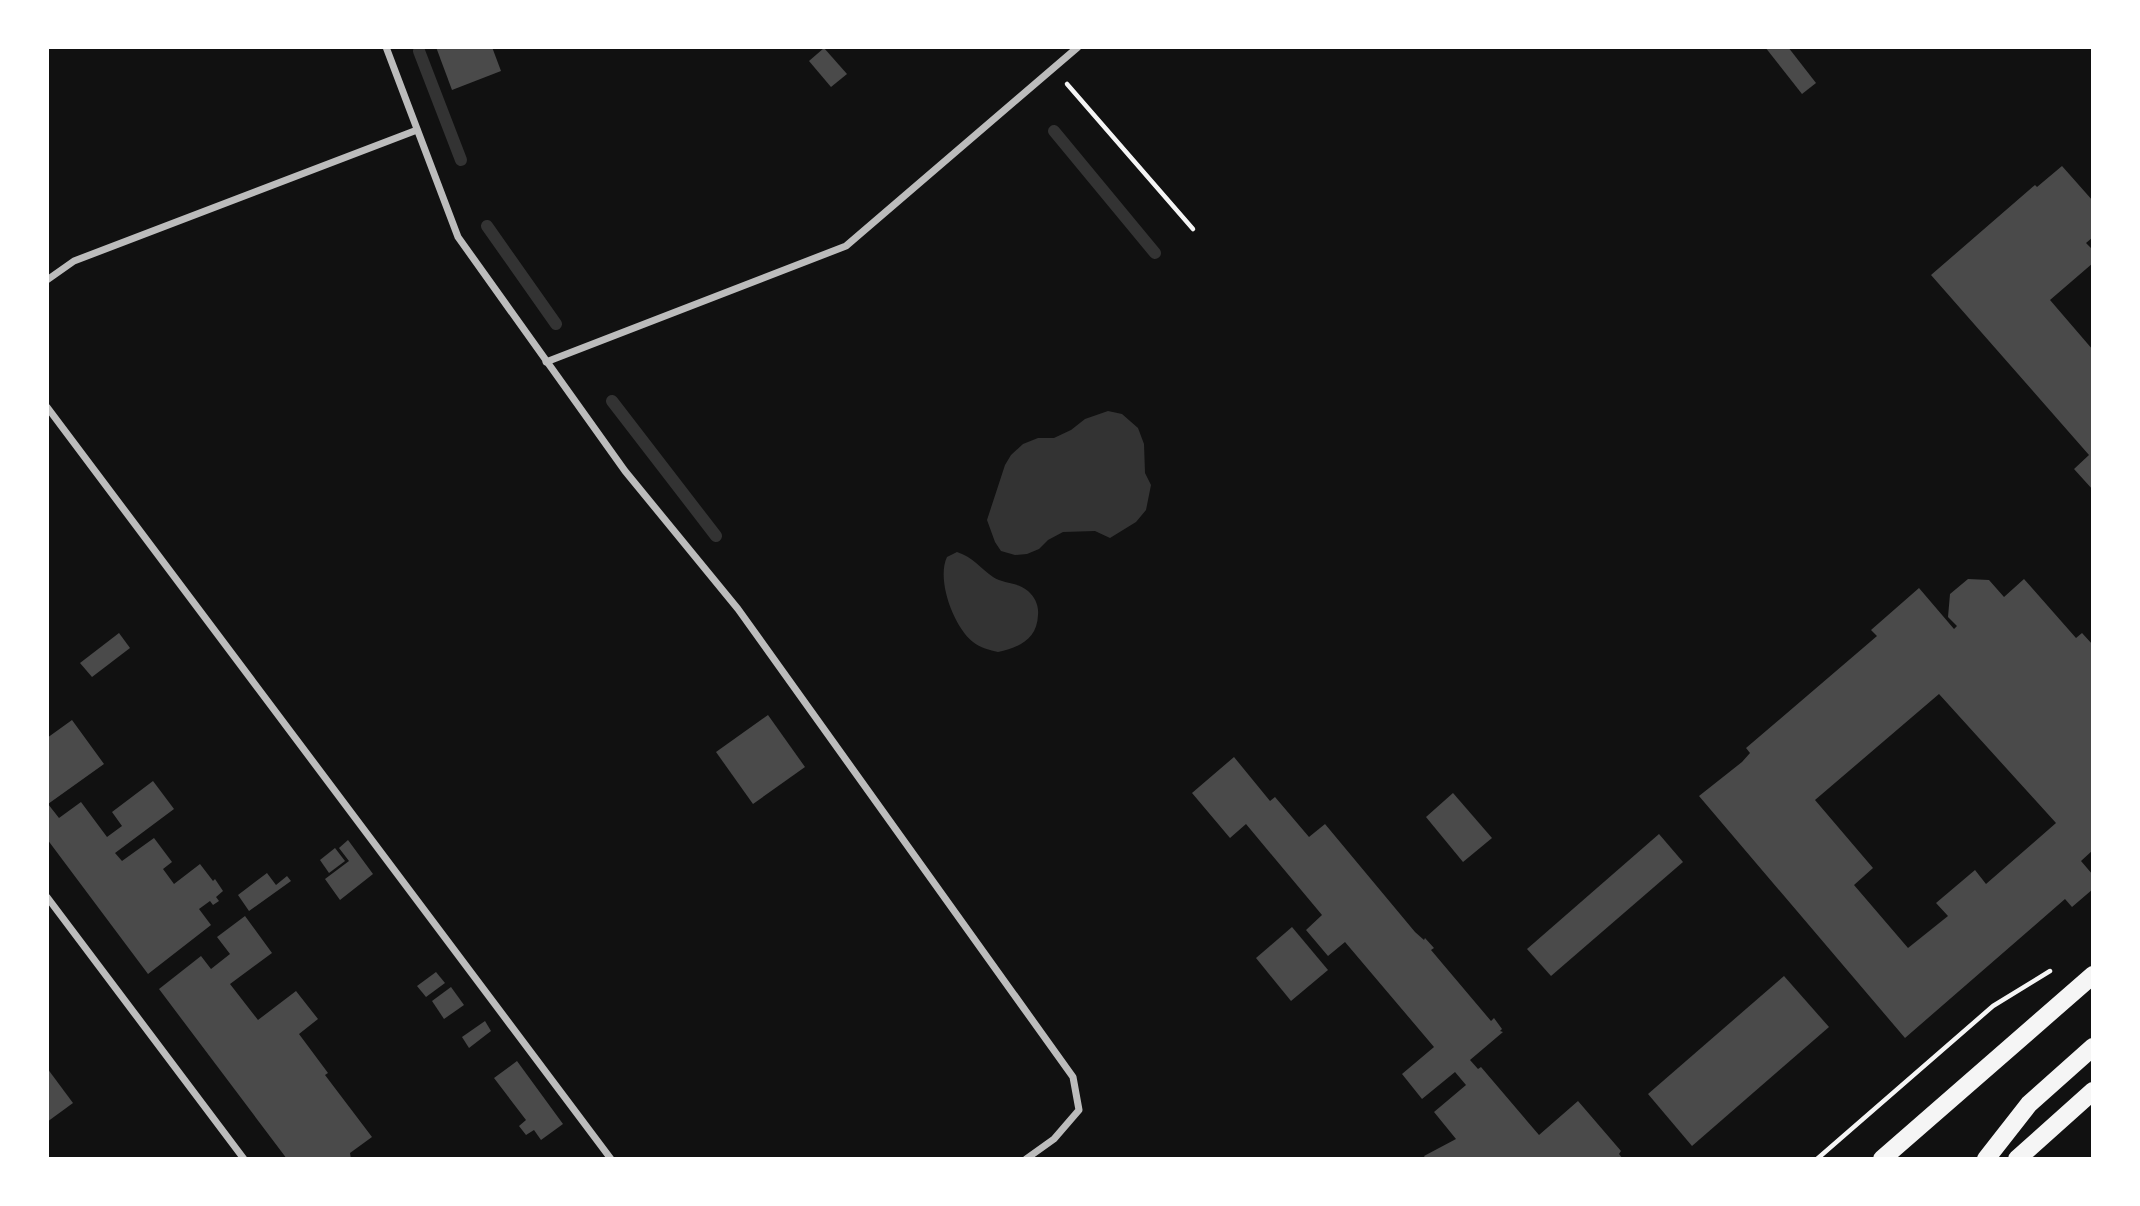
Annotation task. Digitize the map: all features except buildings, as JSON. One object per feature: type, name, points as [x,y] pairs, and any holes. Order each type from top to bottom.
[{"type":"main road","points":[[1882,1159],[2093,975]]},
{"type":"main road","points":[[1986,1159],[2029,1104],[2093,1047]]},
{"type":"main road","points":[[2017,1159],[2093,1091]]},
{"type":"street","points":[[386,47],[458,237],[625,471],[738,609],[1073,1077],[1079,1110],[1054,1139],[1026,1159]]},
{"type":"street","points":[[546,362],[846,246],[1078,47]]},
{"type":"street","points":[[47,280],[74,261],[417,130]]},
{"type":"street","points":[[47,407],[611,1159]]},
{"type":"street","points":[[47,897],[244,1159]]},
{"type":"path","points":[[1053,68],[1193,229]]},
{"type":"path","points":[[1817,1159],[1993,1006],[2059,965]]},
{"type":"shaded area","points":[[1108,411],[1122,414],[1138,428],[1144,444],[1145,473],[1151,485],[1146,510],[1136,522],[1110,538],[1095,531],[1063,532],[1027,554],[1015,555],[1001,551],[987,520],[1005,465],[1011,455],[1023,444],[1038,438],[1054,438],[1085,419]]},
{"type":"shaded area","points":[[957,552],[993,577],[1020,586],[1033,596],[1038,608],[1037,623],[1026,641],[998,652],[973,642],[959,626],[945,590],[944,578],[947,557]]},
{"type":"waterway","points":[[419,51],[461,160]]},
{"type":"waterway","points":[[1054,131],[1155,253]]},
{"type":"waterway","points":[[487,226],[556,324]]},
{"type":"waterway","points":[[612,401],[716,536]]}]
